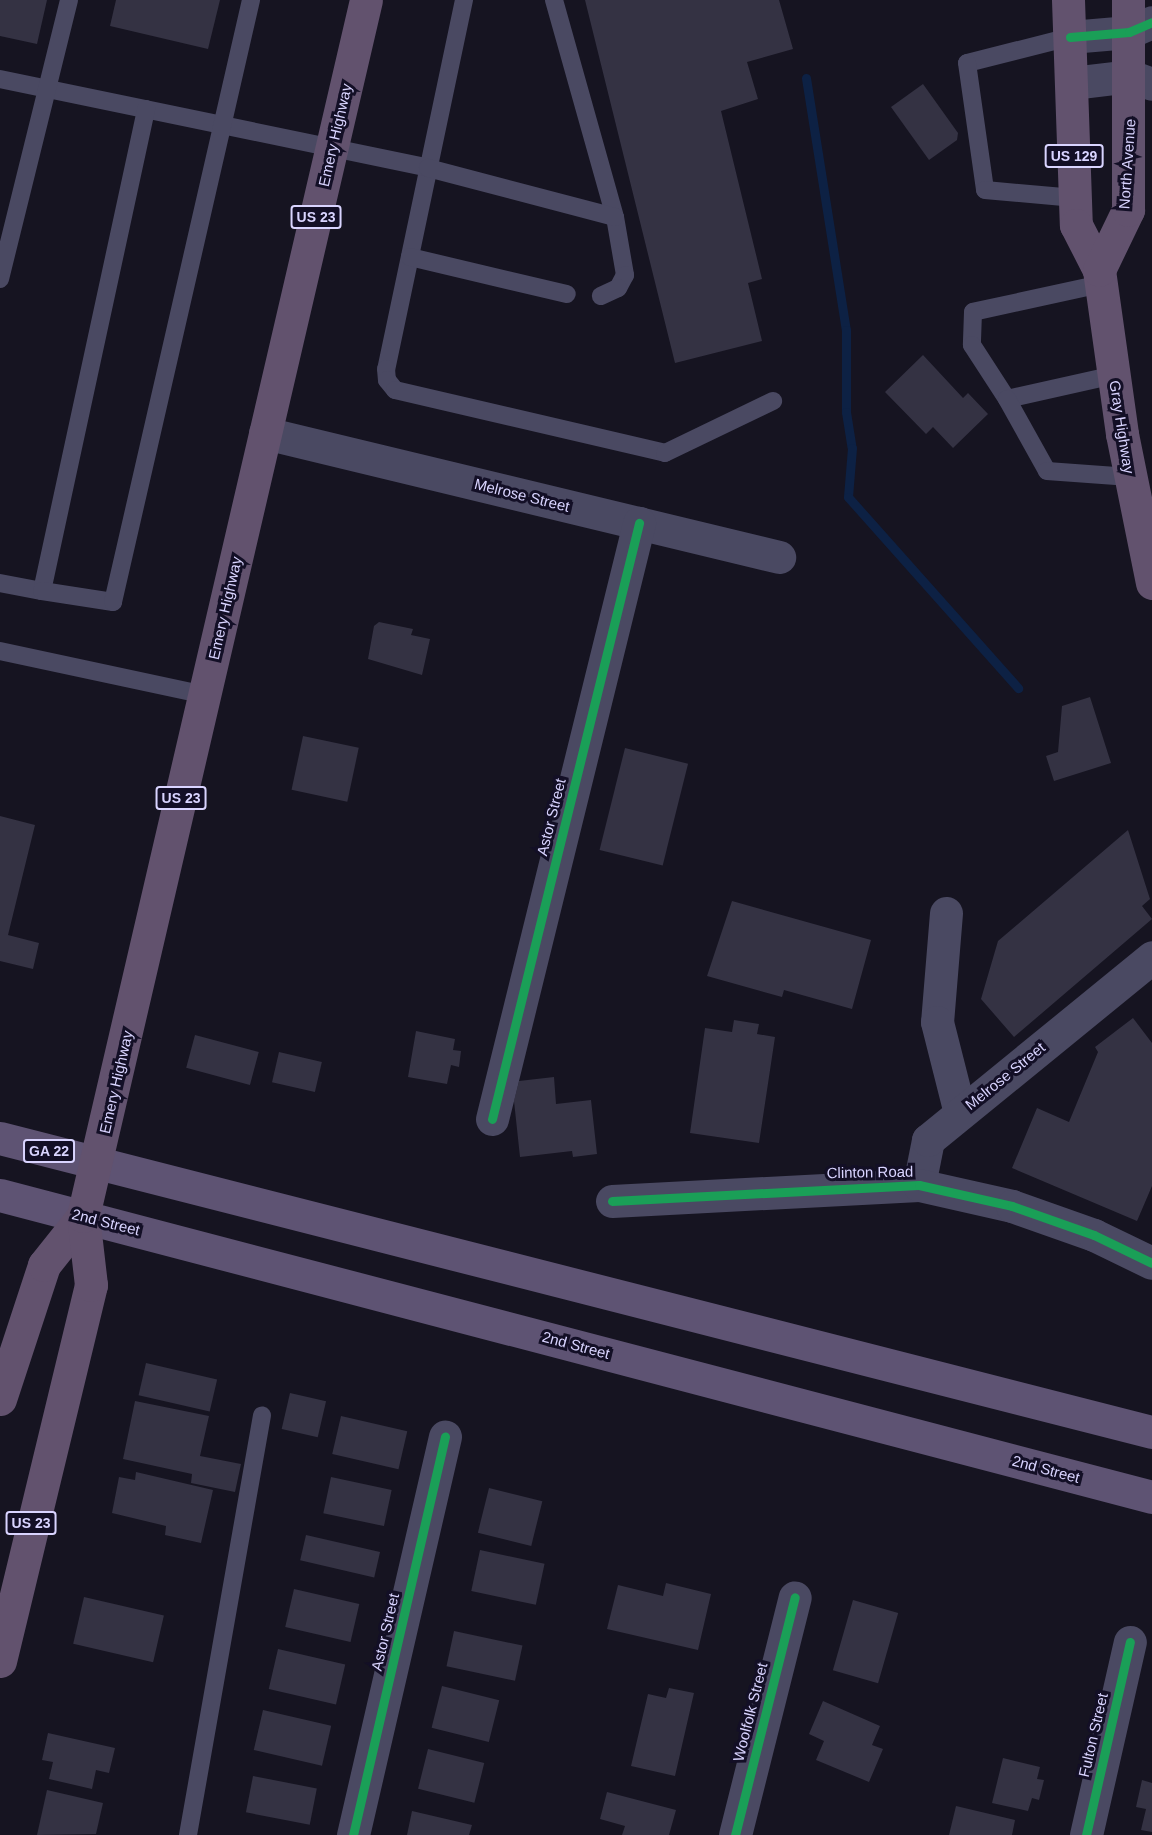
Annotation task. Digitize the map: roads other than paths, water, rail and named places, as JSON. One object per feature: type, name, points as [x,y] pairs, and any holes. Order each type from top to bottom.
[{"type":"highway","name":"Emery Highway","points":[[0,1661],[91,1285],[83,1216],[97,1164],[366,0]]},
{"type":"highway","name":"US 129","points":[[1068,0],[1076,225],[1100,277]]},
{"type":"highway","name":"North Avenue","points":[[1100,277],[1128,210],[1141,80],[1141,27],[1128,0]]},
{"type":"highway","points":[[1128,210],[1143,180],[1152,175]]},
{"type":"highway","name":"Gray Highway","points":[[1100,277],[1130,477],[1152,583]]},
{"type":"highway","name":"Emery Highway","points":[[0,1399],[44,1265],[83,1216]]},
{"type":"main road","name":"GA 22","points":[[0,1138],[97,1164]]},
{"type":"main road","points":[[97,1164],[1152,1432]]},
{"type":"main road","name":"2nd Street","points":[[0,1195],[1152,1497]]},
{"type":"street","points":[[1070,37],[1141,27]]},
{"type":"street","points":[[1072,83],[1141,80]]},
{"type":"street","name":"Melrose Street","points":[[266,433],[779,557]]},
{"type":"street","name":"Astor Street","points":[[492,1119],[639,523]]},
{"type":"street","name":"Melrose Street","points":[[946,913],[937,1022],[960,1113],[1152,957]]},
{"type":"street","points":[[919,1185],[928,1140],[960,1113]]},
{"type":"street","name":"Clinton Road","points":[[612,1201],[919,1185],[1012,1206],[1094,1235],[1152,1263]]},
{"type":"street","name":"Astor Street","points":[[353,1835],[445,1436]]},
{"type":"street","name":"Woolfolk Street","points":[[735,1835],[795,1597]]},
{"type":"street","name":"Fulton Street","points":[[1086,1835],[1130,1642]]},
{"type":"lane","points":[[0,279],[69,0]]},
{"type":"lane","points":[[0,583],[113,602],[251,0]]},
{"type":"lane","points":[[464,0],[386,369],[395,390],[665,453],[773,401]]},
{"type":"lane","points":[[554,0],[615,218],[625,275],[618,288],[601,296]]},
{"type":"lane","points":[[1070,37],[967,63],[985,190],[1075,198]]},
{"type":"lane","points":[[0,79],[428,168],[615,218]]},
{"type":"lane","points":[[42,591],[146,110]]},
{"type":"lane","points":[[410,257],[567,294]]},
{"type":"lane","points":[[1100,277],[973,312],[972,345],[1007,399],[1047,471],[1130,477]]},
{"type":"lane","points":[[1007,399],[1114,375]]},
{"type":"lane","points":[[0,651],[205,695]]},
{"type":"lane","points":[[188,1835],[262,1414]]},
{"type":"waterway","points":[[806,78],[846,330],[846,412],[852,448],[848,497],[1018,688]]}]
